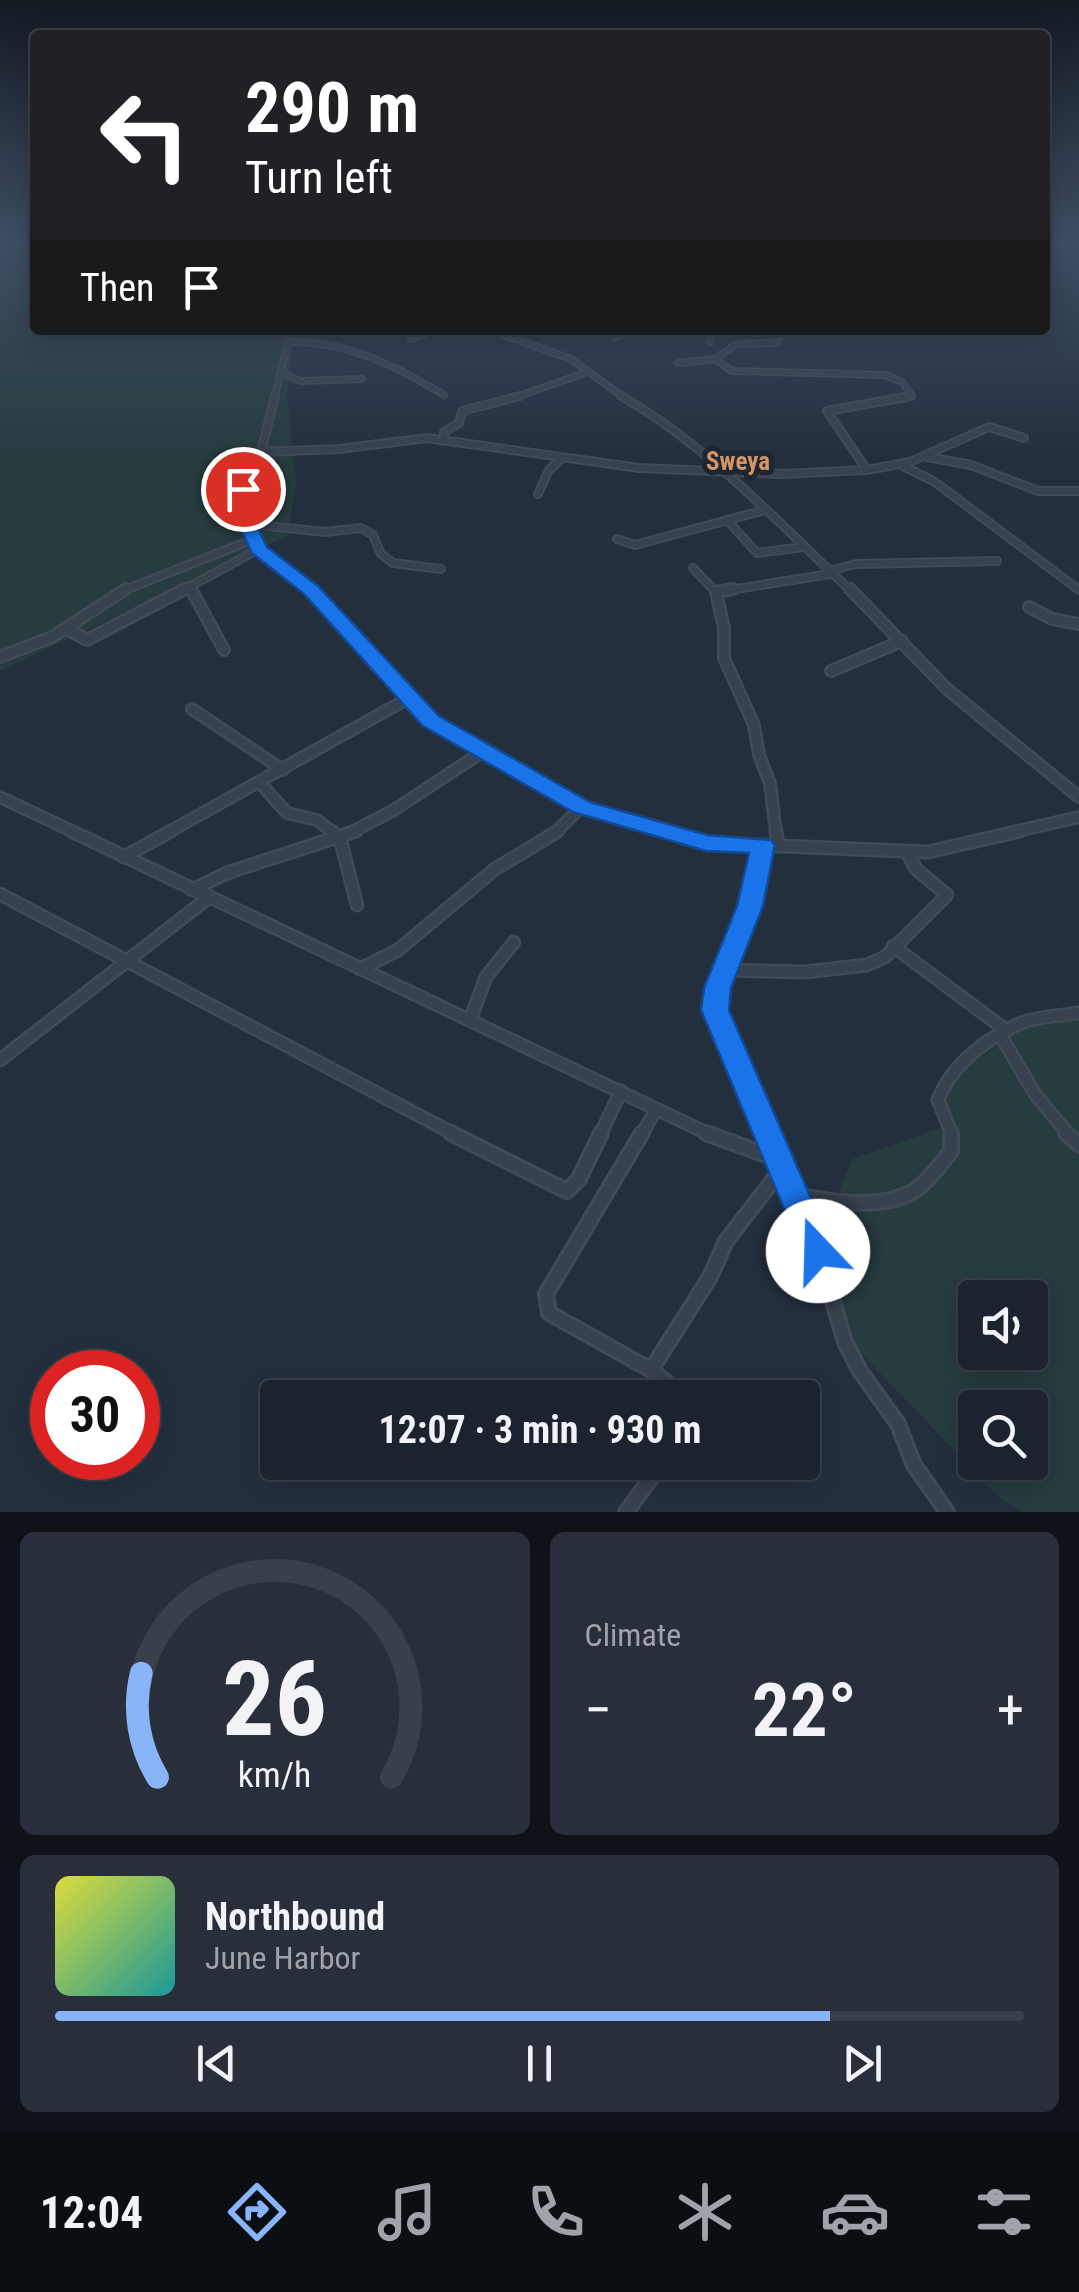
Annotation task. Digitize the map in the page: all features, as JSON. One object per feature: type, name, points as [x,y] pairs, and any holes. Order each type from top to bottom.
[{"type":"street","points":[[289,335],[261,452],[246,470],[243,489],[254,538],[259,550],[311,590],[431,721],[582,807],[706,843],[906,852],[956,846],[1079,817]]},
{"type":"street","points":[[411,339],[423,335]]},
{"type":"street","points":[[503,335],[566,357],[610,390],[650,412],[804,547],[948,689],[1079,797]]},
{"type":"street","points":[[615,338],[621,335]]},
{"type":"street","points":[[710,342],[712,335]]},
{"type":"street","points":[[678,363],[716,359],[736,344],[777,343],[780,335]]},
{"type":"street","points":[[288,342],[319,340],[388,362],[401,374],[444,395]]},
{"type":"street","points":[[716,359],[732,372],[885,375],[900,380],[912,396],[826,411],[867,470]]},
{"type":"street","points":[[281,372],[300,381],[362,379]]},
{"type":"street","points":[[444,440],[444,432],[459,422],[462,411],[525,395],[588,372]]},
{"type":"street","points":[[261,452],[328,450],[411,438],[560,459],[780,474],[867,470],[899,464],[927,457],[988,427],[1024,438]]},
{"type":"street","points":[[927,457],[972,465],[1033,490],[1079,491]]},
{"type":"street","points":[[538,494],[549,470],[560,459]]},
{"type":"street","points":[[899,464],[946,489],[1079,590]]},
{"type":"street","points":[[617,539],[634,545],[684,537],[764,510]]},
{"type":"street","points":[[728,520],[747,550],[755,555],[804,547]]},
{"type":"street","points":[[250,524],[315,532],[361,528],[373,535],[380,554],[393,563],[441,569]]},
{"type":"street","points":[[0,657],[38,644],[101,600],[254,538]]},
{"type":"street","points":[[65,628],[92,639],[259,550]]},
{"type":"street","points":[[693,568],[706,587],[716,592],[856,564],[997,561]]},
{"type":"street","points":[[189,586],[224,650]]},
{"type":"street","points":[[716,592],[724,628],[724,658],[754,725],[770,783],[778,845]]},
{"type":"street","points":[[1029,607],[1052,619],[1079,624]]},
{"type":"street","points":[[831,671],[902,641]]},
{"type":"street","points":[[124,857],[409,698]]},
{"type":"street","points":[[192,709],[215,729],[266,754],[283,770]]},
{"type":"street","points":[[192,890],[230,869],[340,838],[379,820],[482,752]]},
{"type":"street","points":[[1059,782],[1079,788]]},
{"type":"street","points":[[260,783],[286,813],[317,820],[340,838],[357,905]]},
{"type":"street","points":[[0,797],[656,1110],[780,1164]]},
{"type":"street","points":[[360,969],[404,949],[493,870],[563,830],[582,807]]},
{"type":"street","points":[[763,845],[750,906],[715,1010],[811,1227],[845,1342],[860,1371],[898,1424],[914,1466],[948,1512]]},
{"type":"street","points":[[726,970],[773,973],[865,965],[886,956],[946,895],[918,874],[906,852]]},
{"type":"street","points":[[0,894],[559,1190],[567,1191],[579,1179],[621,1091]]},
{"type":"street","points":[[0,1060],[208,898]]},
{"type":"street","points":[[470,1020],[474,998],[497,960],[514,942]]},
{"type":"street","points":[[893,946],[1004,1033],[1036,1099],[1052,1121],[1079,1145]]},
{"type":"street","points":[[795,1195],[836,1204],[895,1198],[915,1191],[950,1152],[952,1136],[938,1100],[943,1087],[972,1055],[1027,1021],[1079,1013]]},
{"type":"street","points":[[656,1110],[546,1294],[545,1305],[549,1313],[663,1380]]},
{"type":"street","points":[[651,1370],[710,1277],[726,1241],[780,1164]]},
{"type":"street","points":[[626,1512],[650,1480]]},
{"type":"green space","points":[[0,314],[30,314],[30,335],[292,335],[287,394],[296,485],[287,536],[0,671]]},
{"type":"green space","points":[[1079,1018],[1079,1512],[1024,1512],[1003,1501],[983,1480],[1048,1480],[1048,1390],[958,1390],[958,1454],[850,1342],[826,1221],[853,1159],[949,1125],[944,1093],[965,1067],[1000,1045],[1012,1031],[1036,1022]]},
{"type":"district","name":"Sweya","points":[[738,461]]},
{"type":"route","points":[[243,489],[249,528],[259,550],[311,590],[431,721],[582,807],[706,843],[763,845],[750,906],[718,988],[715,1010],[818,1251]]}]
